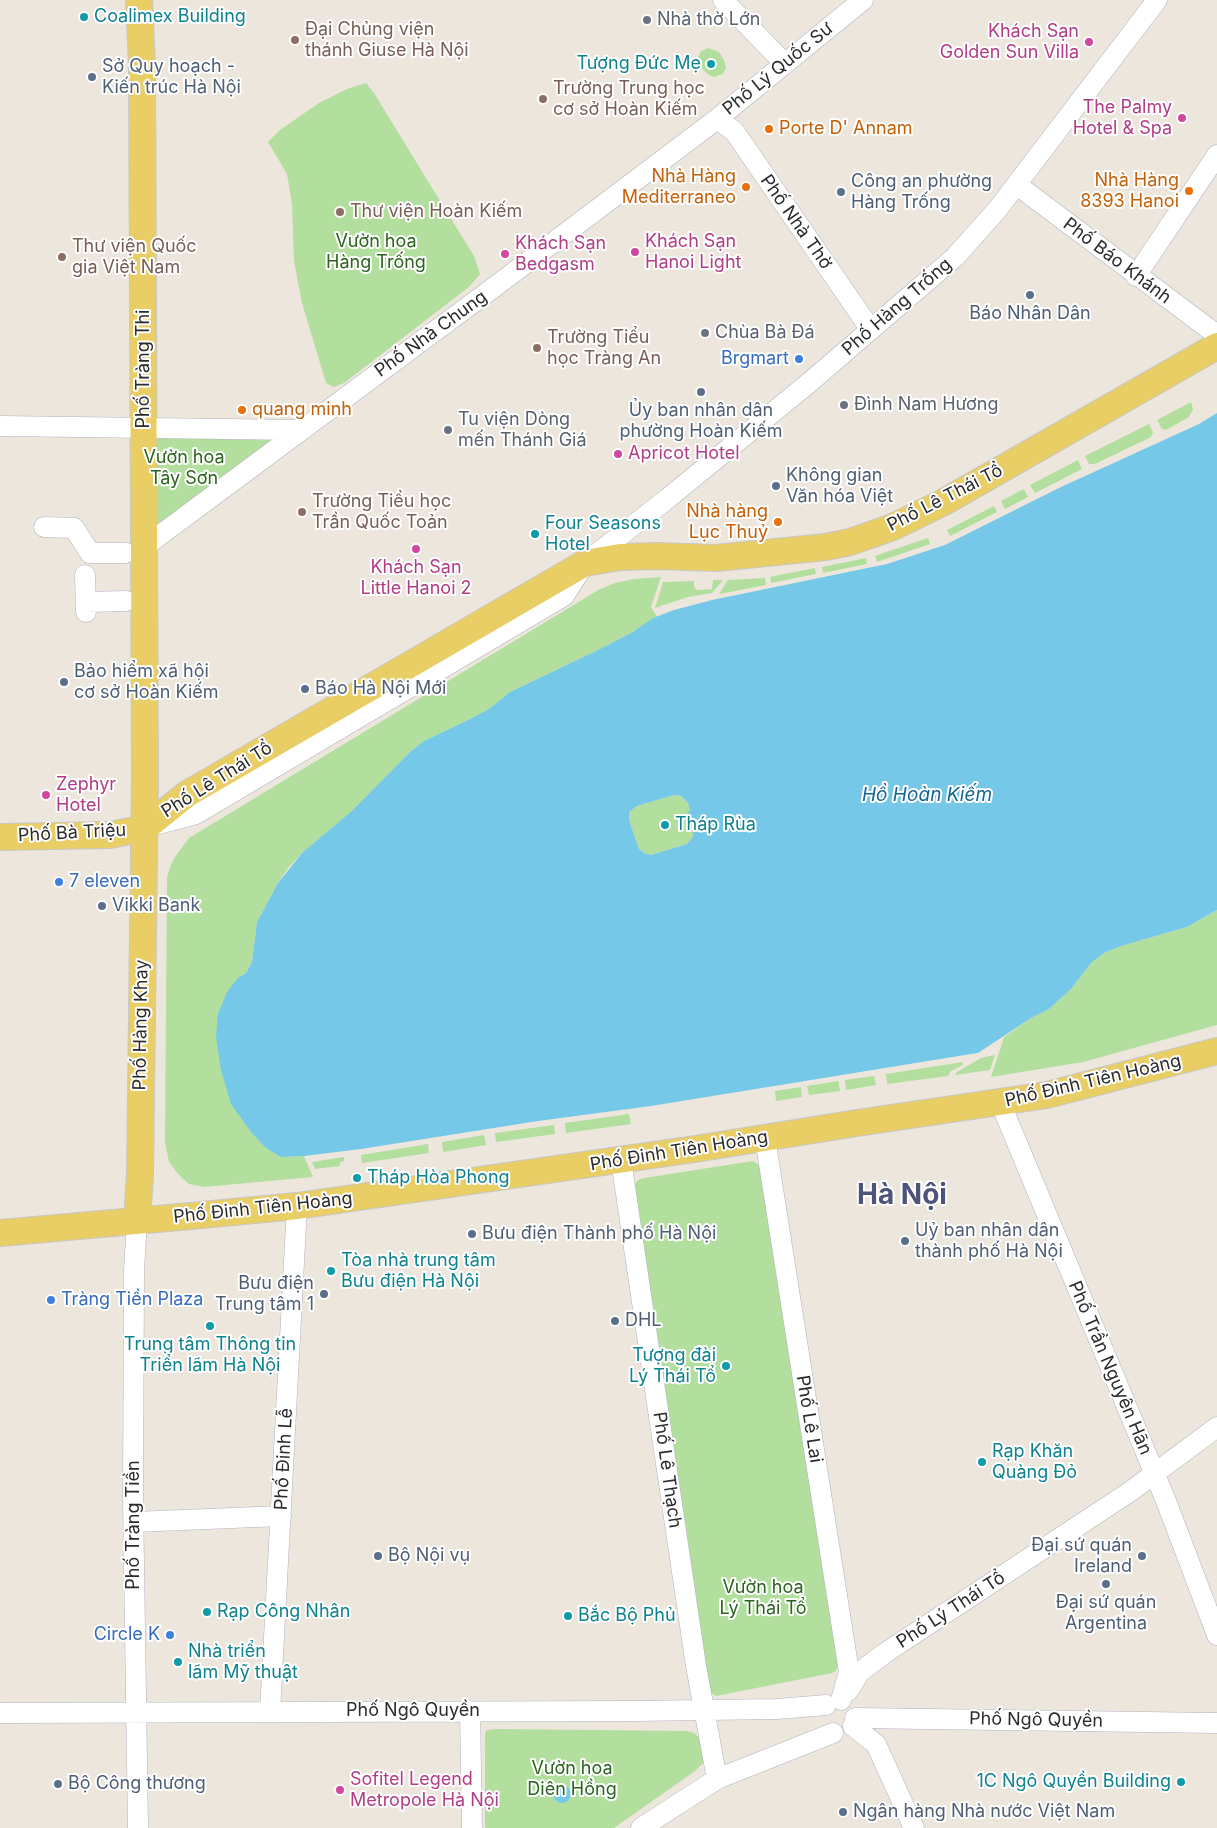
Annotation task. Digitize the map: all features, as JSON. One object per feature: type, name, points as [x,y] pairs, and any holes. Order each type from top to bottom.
[{"type":"main road","name":"Phố Tràng Thi","points":[[140,0],[144,427],[135,550],[144,828]]},
{"type":"main road","name":"Phố Lê Thái Tổ","points":[[144,828],[187,794],[585,563],[620,557],[716,558],[759,555],[826,547],[871,535],[913,519],[1217,346]]},
{"type":"main road","name":"Phố Bà Triệu","points":[[0,837],[110,835],[144,828]]},
{"type":"main road","name":"Phố Hàng Khay","points":[[137,1221],[140,1174],[144,828]]},
{"type":"main road","name":"Phố Đinh Tiên Hoàng","points":[[0,1233],[297,1206],[621,1160],[1047,1095],[1217,1051]]},
{"type":"street","points":[[723,0],[786,64]]},
{"type":"street","name":"Phố Lý Quốc Sư","points":[[717,119],[863,0]]},
{"type":"street","name":"Phố Hàng Trống","points":[[585,563],[667,499],[871,330],[954,257],[997,210],[1157,0]]},
{"type":"street","name":"Phố Nhà Thờ","points":[[717,119],[734,131],[871,330]]},
{"type":"street","name":"Phố Nhà Chung","points":[[135,550],[485,294],[717,119]]},
{"type":"street","points":[[1136,276],[1217,155]]},
{"type":"street","name":"Phố Báo Khánh","points":[[1016,185],[1217,335]]},
{"type":"street","points":[[0,426],[300,430]]},
{"type":"street","points":[[44,527],[74,528],[90,553],[135,550]]},
{"type":"street","points":[[85,575],[86,607],[126,601]]},
{"type":"street","name":"Phố Trần Nguyên Hãn","points":[[1000,1102],[1154,1473],[1217,1635]]},
{"type":"street","name":"Phố Lê Lai","points":[[765,1138],[849,1672],[834,1702]]},
{"type":"street","name":"Phố Lê Thạch","points":[[621,1160],[704,1709],[717,1779]]},
{"type":"street","name":"Phố Đinh Lễ","points":[[270,1712],[297,1206]]},
{"type":"street","name":"Phố Tràng Tiền","points":[[137,1221],[134,1271],[134,1522],[138,1828]]},
{"type":"street","name":"Phố Lý Thái Tổ","points":[[834,1702],[860,1672],[885,1653],[1132,1491],[1217,1427]]},
{"type":"street","points":[[134,1522],[281,1516]]},
{"type":"street","points":[[641,1828],[717,1779],[833,1733],[844,1733],[854,1722],[854,1710],[851,1705],[834,1702],[823,1710],[822,1721],[828,1730],[833,1733]]},
{"type":"street","name":"Phố Ngô Quyền","points":[[0,1713],[777,1709],[834,1702]]},
{"type":"street","points":[[470,1711],[472,1828]]},
{"type":"street","points":[[854,1722],[876,1744],[914,1828]]},
{"type":"street","name":"Phố Ngô Quyền","points":[[854,1722],[1217,1723]]},
{"type":"green space","points":[[708,48],[719,52],[724,60],[726,68],[723,74],[714,77],[699,66],[700,52]]},
{"type":"green space","name":"Vườn hoa Hàng Trống","points":[[366,83],[474,256],[480,274],[469,287],[344,383],[334,387],[326,383],[302,303],[294,261],[292,204],[287,174],[268,142],[280,130],[319,103],[347,89]]},
{"type":"green space","points":[[1191,402],[1193,409],[1189,417],[1166,430],[1162,429],[1157,420]]},
{"type":"green space","points":[[1149,424],[1153,432],[1151,437],[1095,464],[1089,464],[1085,456]]},
{"type":"green space","name":"Vườn hoa Tây Sơn","points":[[282,435],[151,533],[153,436]]},
{"type":"green space","points":[[1078,460],[1082,469],[1035,493],[1030,485]]},
{"type":"green space","points":[[1024,489],[1028,497],[1005,509],[1001,501]]},
{"type":"green space","points":[[994,506],[997,512],[950,536],[947,530]]},
{"type":"green space","points":[[928,538],[930,544],[877,562],[875,556]]},
{"type":"green space","points":[[866,558],[867,564],[823,573],[822,567]]},
{"type":"green space","points":[[815,568],[816,574],[771,583],[770,577]]},
{"type":"green space","points":[[661,577],[651,607],[657,617],[596,651],[510,692],[489,709],[424,741],[410,752],[354,810],[302,853],[288,868],[257,922],[252,962],[246,973],[238,978],[281,1157],[304,1156],[313,1177],[204,1187],[189,1184],[169,1162],[165,1142],[167,878],[175,857],[189,838],[600,589],[615,583],[634,579]]},
{"type":"green space","points":[[765,578],[766,585],[719,594],[728,580]]},
{"type":"green space","points":[[713,580],[723,580],[712,593],[688,597],[655,608],[663,582],[694,581],[694,587],[697,590],[712,589]]},
{"type":"green space","points":[[674,795],[681,796],[688,803],[690,810],[687,818],[692,818],[694,837],[687,844],[651,855],[644,853],[639,849],[630,823],[629,812],[637,806]]},
{"type":"green space","points":[[1217,910],[1217,1025],[1083,1062],[991,1077],[1004,1037],[1031,1018],[1049,1009],[1071,989],[1091,963],[1104,953],[1121,946],[1187,927]]},
{"type":"green space","points":[[995,1055],[990,1070],[955,1075],[981,1058]]},
{"type":"green space","points":[[963,1062],[963,1065],[951,1071],[948,1076],[887,1084],[886,1074]]},
{"type":"green space","points":[[874,1076],[876,1085],[846,1090],[845,1080]]},
{"type":"green space","points":[[838,1081],[840,1091],[809,1095],[807,1086]]},
{"type":"green space","points":[[801,1087],[802,1097],[776,1101],[775,1091]]},
{"type":"green space","points":[[629,1114],[631,1124],[566,1133],[565,1123]]},
{"type":"green space","points":[[554,1125],[555,1134],[496,1142],[495,1133]]},
{"type":"green space","points":[[484,1135],[486,1145],[443,1152],[442,1142]]},
{"type":"green space","points":[[428,1144],[429,1153],[362,1163],[361,1155]]},
{"type":"green space","points":[[344,1157],[344,1161],[340,1162],[340,1166],[315,1169],[312,1162]]},
{"type":"green space","name":"Vườn hoa Lý Thái Tổ","points":[[753,1161],[761,1166],[839,1664],[836,1671],[832,1673],[716,1696],[710,1692],[634,1189],[638,1180],[644,1178]]},
{"type":"green space","name":"Vườn hoa Diên Hồng","points":[[487,1730],[686,1731],[694,1733],[701,1739],[706,1757],[695,1771],[614,1828],[485,1828],[485,1733]]},
{"type":"water","name":"Hồ Hoàn Kiếm","points":[[1217,413],[1217,910],[1187,927],[1121,946],[1104,953],[1091,963],[1071,989],[1049,1009],[1031,1018],[978,1053],[651,1106],[304,1156],[281,1157],[266,1148],[251,1132],[231,1104],[221,1070],[216,1037],[218,1014],[227,992],[238,978],[246,973],[252,962],[257,922],[278,883],[302,853],[353,810],[410,752],[424,741],[489,709],[510,692],[633,632],[653,618],[674,610],[712,600],[887,564],[945,545],[1061,487],[1199,424]],"holes":[[[674,795],[681,796],[688,803],[690,810],[685,816],[692,819],[694,825],[693,837],[687,844],[651,855],[644,853],[639,849],[630,823],[629,812],[637,806]]]},
{"type":"water","points":[[562,1785],[568,1788],[571,1794],[568,1800],[562,1803],[556,1800],[553,1794],[556,1788]]},
{"type":"place","name":"Coalimex Building","points":[[84,17]]},
{"type":"place","name":"Nhà thờ Lớn","points":[[647,20]]},
{"type":"place","name":"Đại Chủng viện thánh Giuse Hà Nội","points":[[295,40]]},
{"type":"place","name":"Khách Sạn Golden Sun Villa","points":[[1089,42]]},
{"type":"place","name":"Tượng Đức Mẹ","points":[[711,64]]},
{"type":"place","name":"Sở Quy hoạch - Kiến trúc Hà Nội","points":[[92,77]]},
{"type":"place","name":"Trường Trung học cơ sở Hoàn Kiếm","points":[[543,99]]},
{"type":"place","name":"The Palmy Hotel & Spa","points":[[1182,118]]},
{"type":"place","name":"Porte D' Annam","points":[[769,129]]},
{"type":"place","name":"Nhà Hàng Mediterraneo","points":[[746,187]]},
{"type":"place","name":"Nhà Hàng 8393 Hanoi","points":[[1189,191]]},
{"type":"place","name":"Công an phường Hàng Trống","points":[[841,192]]},
{"type":"place","name":"Thư viện Hoàn Kiếm","points":[[340,212]]},
{"type":"place","name":"Khách Sạn Hanoi Light","points":[[635,252]]},
{"type":"place","name":"Khách Sạn Bedgasm","points":[[505,254]]},
{"type":"place","name":"Thư viện Quốc gia Việt Nam","points":[[62,257]]},
{"type":"place","name":"Báo Nhân Dân","points":[[1030,295]]},
{"type":"place","name":"Chùa Bà Đá","points":[[705,333]]},
{"type":"place","name":"Trường Tiểu học Tràng An","points":[[537,348]]},
{"type":"place","name":"Brgmart","points":[[799,359]]},
{"type":"place","name":"Ủy ban nhân dân phường Hoàn Kiếm","points":[[701,392]]},
{"type":"place","name":"Đình Nam Hương","points":[[844,405]]},
{"type":"place","name":"quang minh","points":[[242,410]]},
{"type":"place","name":"Tu viện Dòng mến Thánh Giá","points":[[448,430]]},
{"type":"place","name":"Apricot Hotel","points":[[618,454]]},
{"type":"place","name":"Không gian Văn hóa Việt","points":[[776,486]]},
{"type":"place","name":"Trường Tiểu học Trần Quốc Toản","points":[[302,512]]},
{"type":"place","name":"Nhà hàng Lục Thuỷ","points":[[778,522]]},
{"type":"place","name":"Four Seasons Hotel","points":[[535,534]]},
{"type":"place","name":"Khách Sạn Little Hanoi 2","points":[[416,549]]},
{"type":"place","name":"Bảo hiểm xã hội cơ sở Hoàn Kiếm","points":[[64,682]]},
{"type":"place","name":"Báo Hà Nội Mới","points":[[305,689]]},
{"type":"place","name":"Zephyr Hotel","points":[[46,795]]},
{"type":"place","name":"Tháp Rùa","points":[[665,825]]},
{"type":"place","name":"7 eleven","points":[[59,882]]},
{"type":"place","name":"Vikki Bank","points":[[102,906]]},
{"type":"place","name":"Tháp Hòa Phong","points":[[357,1178]]},
{"type":"place","name":"Bưu điện Thành phố Hà Nội","points":[[472,1234]]},
{"type":"place","name":"Uỷ ban nhân dân thành phố Hà Nội","points":[[905,1241]]},
{"type":"place","name":"Tòa nhà trung tâm Bưu điện Hà Nội","points":[[331,1271]]},
{"type":"place","name":"Bưu điện Trung tâm 1","points":[[324,1294]]},
{"type":"place","name":"Tràng Tiền Plaza","points":[[51,1300]]},
{"type":"place","name":"DHL","points":[[615,1321]]},
{"type":"place","name":"Trung tâm Thông tin Triển lãm Hà Nội","points":[[210,1326]]},
{"type":"place","name":"Tượng đài Lý Thái Tổ","points":[[726,1366]]},
{"type":"place","name":"Rạp Khăn Quàng Đỏ","points":[[982,1462]]},
{"type":"place","name":"Bộ Nội vụ","points":[[378,1556]]},
{"type":"place","name":"Đại sứ quán Ireland","points":[[1142,1556]]},
{"type":"place","name":"Đại sứ quán Argentina","points":[[1106,1584]]},
{"type":"place","name":"Rạp Công Nhân","points":[[207,1612]]},
{"type":"place","name":"Bắc Bộ Phủ","points":[[568,1616]]},
{"type":"place","name":"Circle K","points":[[170,1635]]},
{"type":"place","name":"Nhà triển lãm Mỹ thuật","points":[[178,1662]]},
{"type":"place","name":"1C Ngô Quyền Building","points":[[1181,1782]]},
{"type":"place","name":"Bộ Công thương","points":[[58,1784]]},
{"type":"place","name":"Sofitel Legend Metropole Hà Nội","points":[[340,1790]]},
{"type":"place","name":"Ngân hàng Nhà nước Việt Nam","points":[[843,1812]]},
{"type":"district","name":"Hà Nội","points":[[902,1196]]}]
